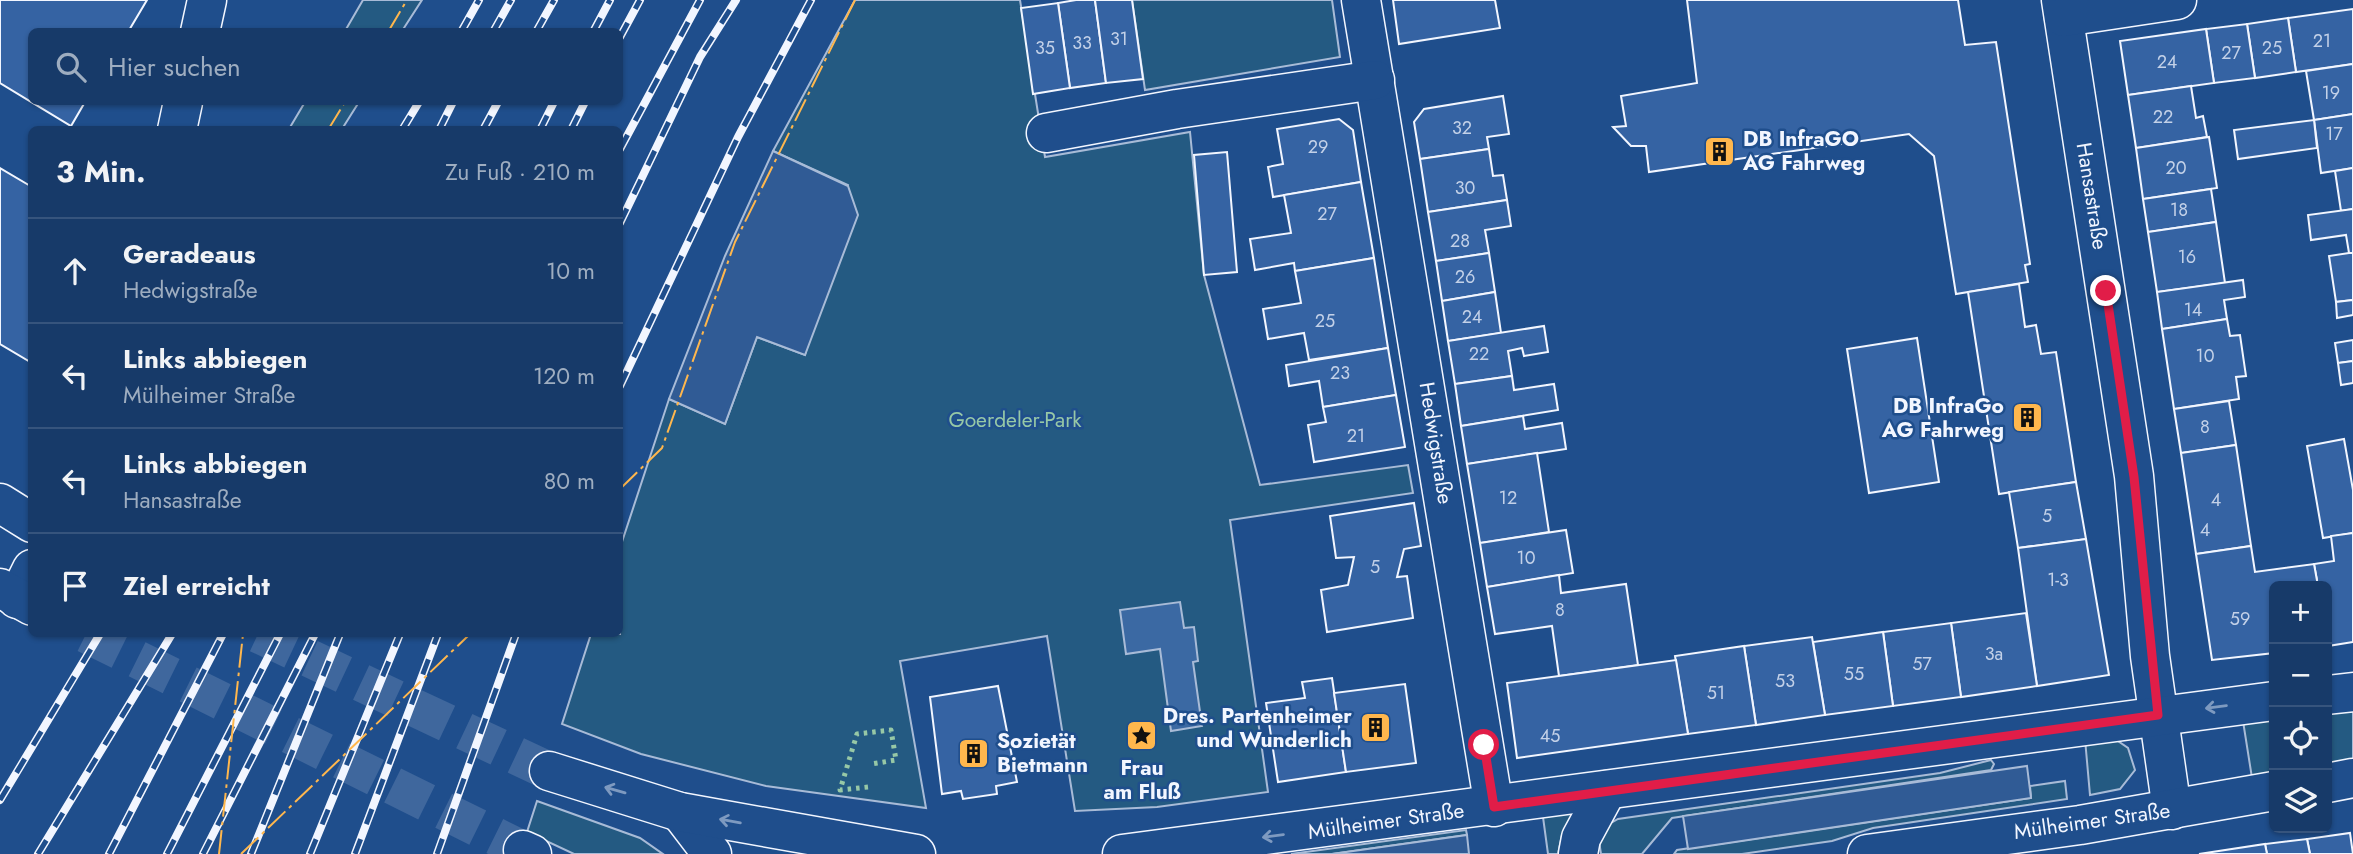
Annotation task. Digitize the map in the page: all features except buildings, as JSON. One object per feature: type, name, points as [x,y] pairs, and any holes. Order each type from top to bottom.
[{"type":"main road","points":[[201,28],[207,0]]},
{"type":"main road","name":"Hedwigstraße","points":[[1361,0],[1494,807]]},
{"type":"main road","points":[[2062,8],[2177,0]]},
{"type":"main road","name":"Hansastraße","points":[[2062,8],[2134,477],[2158,715],[2172,810]]},
{"type":"main road","points":[[1046,133],[1177,109],[1375,80]]},
{"type":"main road","points":[[178,126],[182,105]]},
{"type":"main road","points":[[0,503],[28,520]]},
{"type":"main road","points":[[2332,694],[2353,692]]},
{"type":"main road","name":"Mülheimer Straße","points":[[1122,854],[1494,807],[2269,702]]},
{"type":"main road","points":[[549,771],[680,812],[901,853]]},
{"type":"main road","points":[[2332,782],[2353,778]]},
{"type":"main road","points":[[1578,854],[1581,838],[1607,790]]},
{"type":"main road","name":"Mülheimer Straße","points":[[1867,854],[2008,844],[2269,792]]},
{"type":"main road","points":[[680,812],[712,854]]},
{"type":"green space","points":[[363,0],[422,0],[404,28],[347,28]]},
{"type":"green space","name":"Goerdeler-Park","points":[[855,0],[1020,0],[1045,157],[1190,132],[1204,275],[1260,485],[1408,465],[1413,493],[1230,520],[1268,792],[1157,807],[1075,811],[1047,636],[900,661],[926,808],[766,786],[641,754],[562,724],[590,637],[623,637],[623,539],[669,399],[725,424],[757,337],[805,355],[848,185],[773,151]]},
{"type":"green space","points":[[1132,0],[1332,0],[1340,57],[1145,90]]},
{"type":"green space","points":[[303,105],[357,105],[344,126],[291,126]]},
{"type":"green space","points":[[2353,708],[2353,761],[2332,764],[2332,710]]},
{"type":"green space","points":[[2269,718],[2269,775],[2252,778],[2243,721]]},
{"type":"green space","points":[[2112,737],[2128,748],[2135,770],[2120,789],[2090,795],[2085,739]]},
{"type":"green space","points":[[1991,760],[1994,764],[1991,770],[1672,818],[1642,854],[1601,854],[1599,841],[1604,827],[1618,819],[1940,773]]},
{"type":"green space","points":[[2065,781],[2067,799],[1873,828],[1832,841],[1742,854],[1674,854],[1677,850],[2031,798],[2030,786]]},
{"type":"green space","points":[[537,801],[640,838],[663,854],[574,854],[527,832]]},
{"type":"green space","points":[[1578,812],[1562,835],[1558,854],[1548,854],[1543,817]]},
{"type":"green space","points":[[1466,830],[1467,835],[1332,854],[1291,854]]},
{"type":"shaded area","points":[[773,151],[848,186],[858,215],[805,355],[757,337],[725,424],[669,399],[725,256]]},
{"type":"shaded area","points":[[1180,602],[1184,628],[1194,627],[1198,661],[1193,662],[1202,726],[1171,731],[1160,649],[1126,654],[1120,610]]},
{"type":"shaded area","points":[[2027,766],[2031,798],[1688,849],[1683,816]]},
{"type":"shaded area","points":[[1467,835],[1469,854],[1332,854]]},
{"type":"tunnel","points":[[92,637],[523,850]]},
{"type":"tunnel","points":[[264,637],[549,771]]},
{"type":"railway","points":[[463,28],[479,0]]},
{"type":"railway","points":[[495,28],[511,0]]},
{"type":"railway","points":[[538,28],[554,0]]},
{"type":"railway","points":[[595,28],[610,0]]},
{"type":"railway","points":[[623,31],[640,0]]},
{"type":"railway","points":[[623,143],[700,0]]},
{"type":"railway","points":[[623,217],[700,57],[736,0]]},
{"type":"railway","points":[[623,380],[738,137],[811,0]]},
{"type":"railway","points":[[404,126],[417,105]]},
{"type":"railway","points":[[441,126],[452,105]]},
{"type":"railway","points":[[485,126],[496,105]]},
{"type":"railway","points":[[542,126],[552,105]]},
{"type":"railway","points":[[573,126],[584,105]]},
{"type":"railway","points":[[0,800],[98,637]]},
{"type":"railway","points":[[38,854],[170,637]]},
{"type":"railway","points":[[109,854],[221,637]]},
{"type":"railway","points":[[167,854],[278,637]]},
{"type":"railway","points":[[203,854],[313,637]]},
{"type":"railway","points":[[251,854],[339,637]]},
{"type":"railway","points":[[310,854],[399,637]]},
{"type":"railway","points":[[355,854],[437,637]]},
{"type":"railway","points":[[437,854],[515,637]]},
{"type":"hedge","points":[[868,787],[840,790],[857,734],[891,730],[896,760],[871,764]]},
{"type":"power","points":[[390,28],[407,0]]},
{"type":"power","points":[[623,486],[662,448],[735,242],[855,0]]},
{"type":"power","points":[[330,126],[343,105]]},
{"type":"power","points":[[219,854],[243,637]]},
{"type":"power","points":[[241,854],[467,637]]},
{"type":"place","name":"DB InfraGO AG Fahrweg","points":[[1720,151]]},
{"type":"place","name":"DB InfraGo AG Fahrweg","points":[[2027,418]]},
{"type":"place","name":"Dres. Partenheimer und Wunderlich","points":[[1375,728]]},
{"type":"place","name":"Frau am Fluß","points":[[1142,736]]},
{"type":"place","name":"Sozietät Bietmann","points":[[974,753]]},
{"type":"route","points":[[1484,745],[1494,807],[2158,715],[2134,477],[2106,291]]}]
